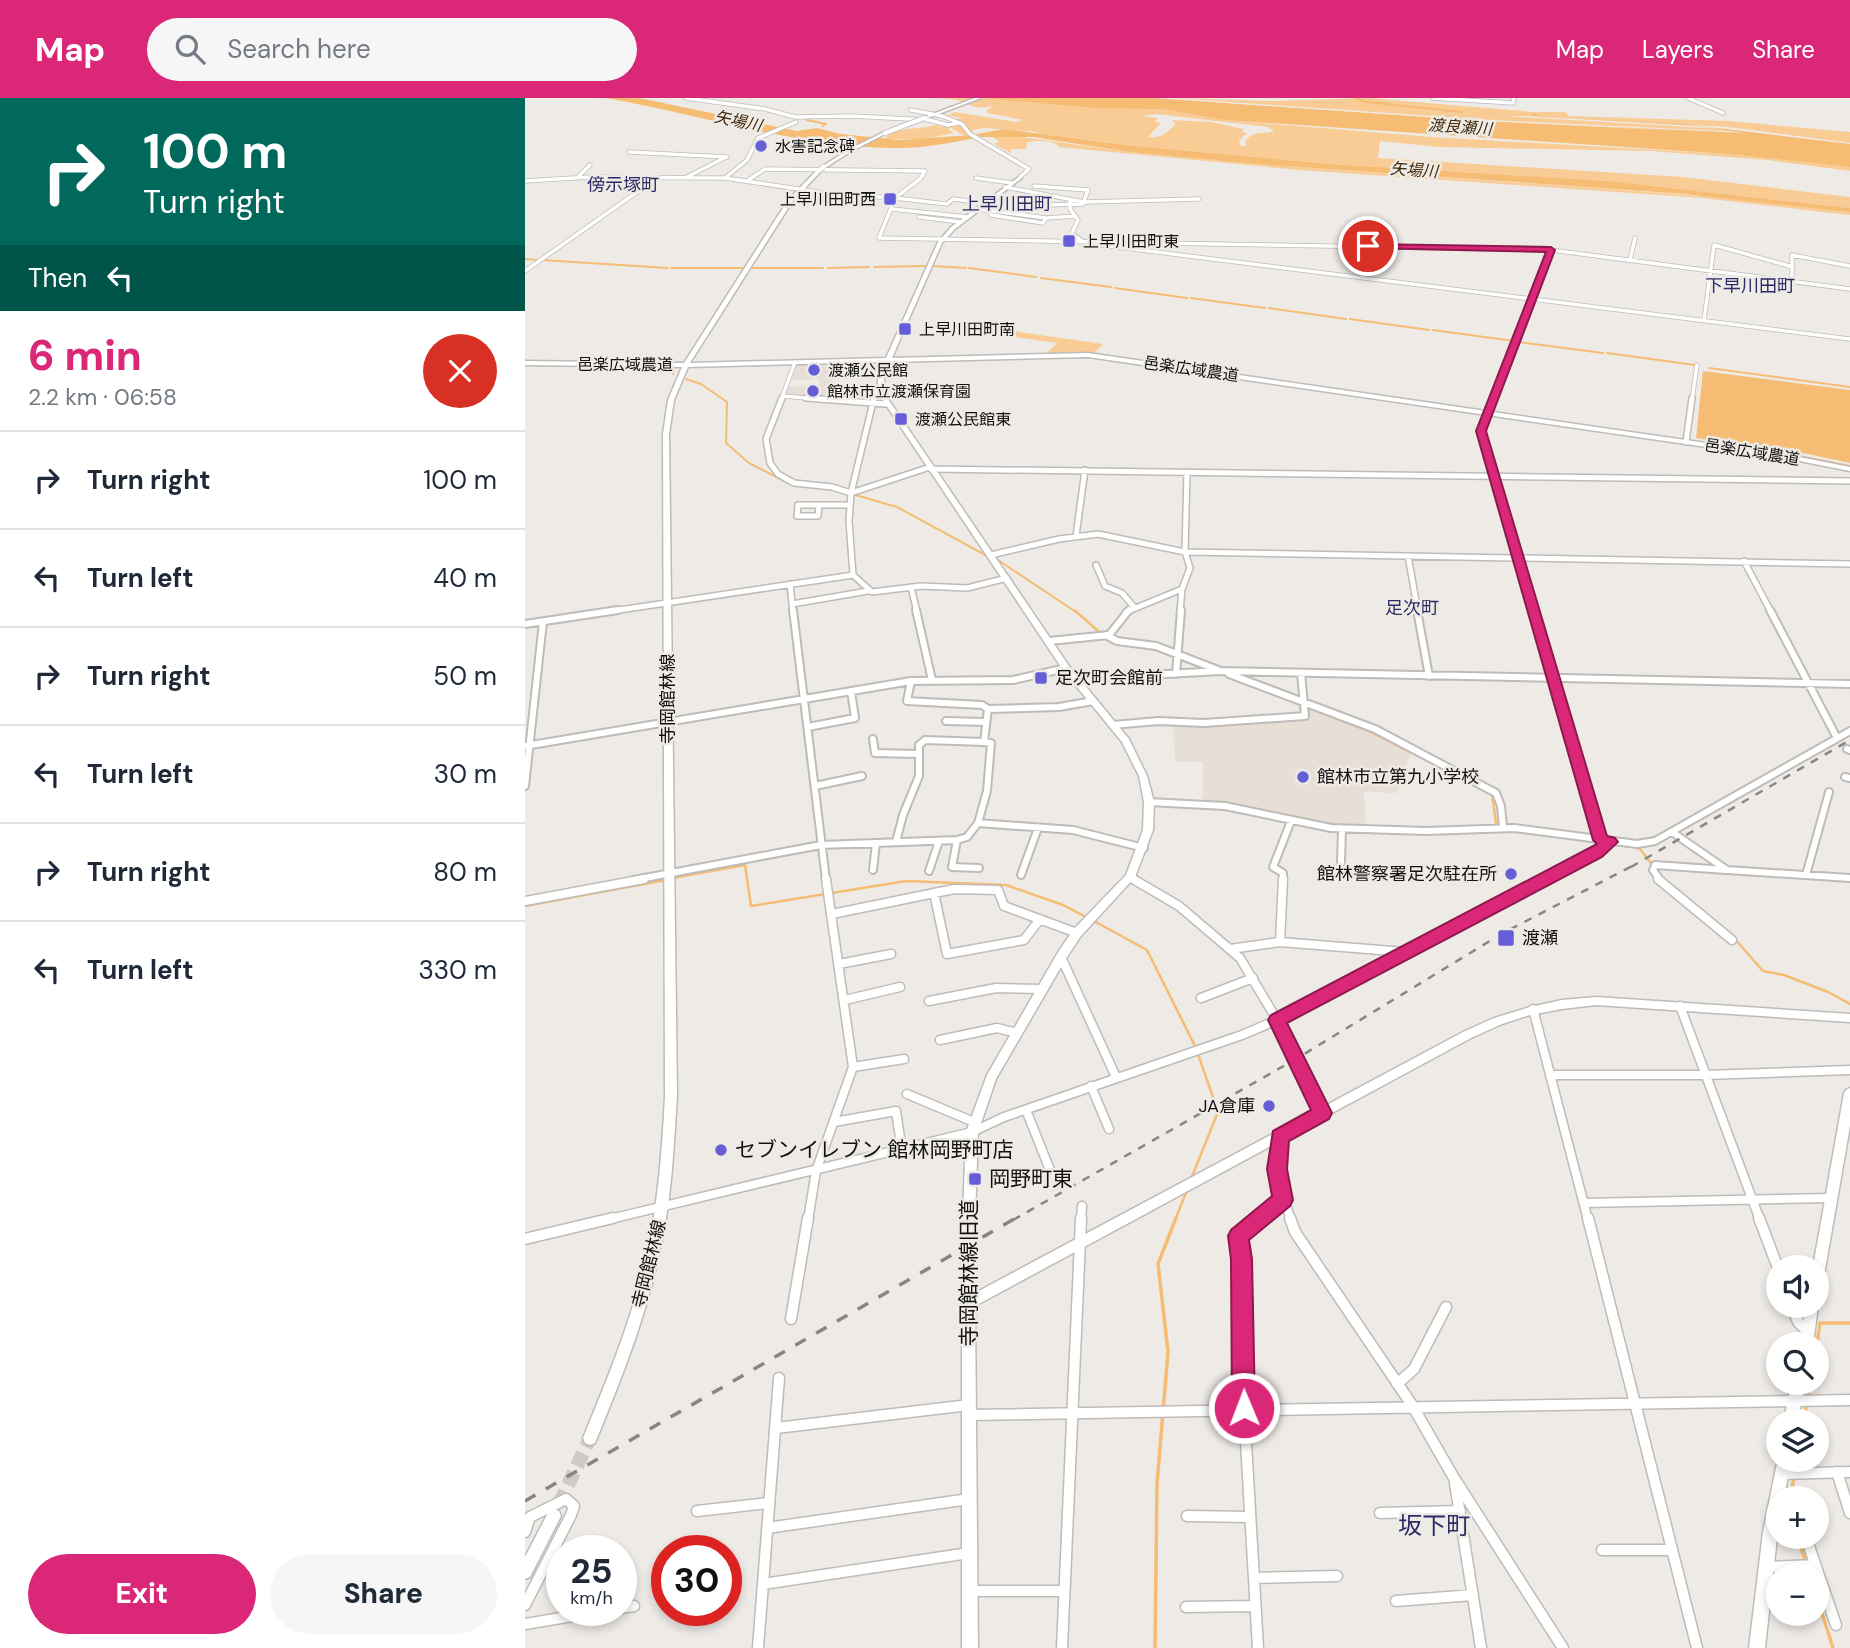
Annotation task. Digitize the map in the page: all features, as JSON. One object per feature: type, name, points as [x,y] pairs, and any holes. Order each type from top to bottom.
[{"type":"street","points":[[686,98],[765,109],[798,117],[851,116],[871,119],[924,119],[949,125],[958,123]]},
{"type":"street","name":"寺岡館林線","points":[[590,1438],[640,1306],[662,1207],[671,1096],[667,419],[674,388],[798,190],[849,150],[879,135],[979,98]]},
{"type":"street","points":[[1433,98],[1514,103],[1514,98]]},
{"type":"street","points":[[1688,98],[1723,113]]},
{"type":"street","points":[[853,575],[851,493],[873,402],[888,360],[943,238],[1029,169],[975,138],[958,123],[935,114],[911,110]]},
{"type":"street","points":[[725,178],[747,160],[759,137],[795,123],[796,120],[779,116],[781,114]]},
{"type":"street","points":[[629,152],[727,157],[686,178]]},
{"type":"street","points":[[577,178],[590,165]]},
{"type":"street","points":[[747,181],[765,169],[925,171],[920,179],[895,198],[879,238],[1551,250],[1850,289]]},
{"type":"street","points":[[525,271],[657,177]]},
{"type":"street","points":[[525,181],[577,178],[725,178],[798,190],[947,204],[953,199],[985,202]]},
{"type":"street","points":[[976,178],[1012,183]]},
{"type":"street","points":[[1034,186],[1088,190],[1084,202]]},
{"type":"street","points":[[1005,187],[1070,202]]},
{"type":"street","points":[[992,198],[1047,205],[1199,199]]},
{"type":"street","points":[[1070,202],[1078,220],[1072,233],[1081,240],[1850,339]]},
{"type":"street","points":[[892,209],[967,217]]},
{"type":"street","points":[[975,210],[1043,223],[1047,218],[1076,216]]},
{"type":"street","points":[[919,217],[961,222]]},
{"type":"street","points":[[1630,260],[1635,238]]},
{"type":"street","points":[[1703,320],[1715,244],[1793,267]]},
{"type":"street","points":[[1551,250],[1481,431],[1600,840]]},
{"type":"street","points":[[1792,282],[1792,255],[1850,266]]},
{"type":"street","name":"邑楽広域農道","points":[[525,363],[686,365],[1097,356],[1686,442],[1850,469]]},
{"type":"street","points":[[795,362],[766,439],[774,468],[790,482],[832,487],[851,493],[931,468],[1850,481]]},
{"type":"street","points":[[1686,442],[1697,365]]},
{"type":"street","name":"寺岡館林線旧道","points":[[880,385],[886,404],[1066,668],[1126,741],[1139,764],[1149,802],[1149,823],[1144,848],[1131,877],[1077,933],[1061,957],[991,1078],[973,1127],[968,1303],[970,1648]]},
{"type":"street","points":[[783,396],[886,404]]},
{"type":"street","points":[[1076,536],[1085,470]]},
{"type":"street","points":[[1176,674],[1182,589],[1190,568],[1185,552],[1187,472]]},
{"type":"street","points":[[819,505],[818,516],[797,516],[798,505],[819,505],[850,505]]},
{"type":"street","points":[[991,555],[1076,536],[1110,534],[1156,548],[1185,552],[1850,564]]},
{"type":"street","points":[[1408,556],[1429,676]]},
{"type":"street","points":[[1744,561],[1837,738]]},
{"type":"street","points":[[1096,565],[1105,586],[1114,588],[1134,607]]},
{"type":"street","points":[[525,624],[853,575],[860,579],[868,591]]},
{"type":"street","points":[[792,604],[868,591],[911,587],[967,588],[1007,578]]},
{"type":"street","points":[[790,584],[821,845],[853,1067],[816,1171],[791,1320]]},
{"type":"street","points":[[911,587],[932,680]]},
{"type":"street","points":[[1049,641],[1106,635],[1117,626],[1127,611],[1182,589]]},
{"type":"street","points":[[525,786],[543,622]]},
{"type":"street","points":[[1106,635],[1117,641],[1156,646],[1375,729],[1496,793],[1501,806],[1503,827]]},
{"type":"street","points":[[528,746],[911,681],[1013,680],[1066,668]]},
{"type":"street","points":[[1075,680],[1222,671],[1850,684]]},
{"type":"street","points":[[1113,725],[1158,721],[1204,723],[1305,716],[1300,673]]},
{"type":"street","points":[[911,681],[907,701],[982,705],[988,709],[1059,706],[1093,701]]},
{"type":"street","points":[[808,727],[855,718],[851,691]]},
{"type":"street","points":[[983,742],[988,709]]},
{"type":"street","points":[[947,722],[986,722]]},
{"type":"street","points":[[1149,802],[1225,806],[1342,829],[1426,831],[1503,827],[1637,844],[1655,841],[1672,832],[1850,731]]},
{"type":"street","points":[[873,739],[875,753],[918,754]]},
{"type":"street","points":[[525,901],[821,845],[957,841],[967,837],[978,823],[987,791],[991,743],[925,740],[919,745],[919,776],[903,815],[897,842]]},
{"type":"street","points":[[815,786],[862,776]]},
{"type":"street","points":[[1806,874],[1829,792]]},
{"type":"street","points":[[1280,942],[1283,873],[1273,867],[1291,821]]},
{"type":"street","points":[[978,823],[1073,830],[1144,848]]},
{"type":"street","points":[[1021,875],[1038,828]]},
{"type":"street","points":[[1341,863],[1342,829]]},
{"type":"street","points":[[1672,832],[1727,870]]},
{"type":"street","points":[[929,871],[939,841]]},
{"type":"street","points":[[957,841],[952,867],[979,868]]},
{"type":"street","points":[[525,1239],[902,1151],[1242,1035],[1277,1020],[1596,853],[1610,842]]},
{"type":"street","points":[[873,870],[876,843]]},
{"type":"street","points":[[1732,940],[1657,878],[1653,870],[1655,865],[1850,878]]},
{"type":"street","points":[[1131,877],[1179,906],[1240,958],[1277,1020],[1322,1113]]},
{"type":"street","points":[[832,914],[954,889],[998,890],[1004,906],[1077,933]]},
{"type":"street","points":[[933,893],[947,954],[1024,940],[1040,919]]},
{"type":"street","points":[[1230,949],[1280,942],[1406,952]]},
{"type":"street","points":[[839,964],[891,954]]},
{"type":"street","points":[[1061,957],[1116,1077]]},
{"type":"street","points":[[1201,998],[1253,978]]},
{"type":"street","points":[[845,1000],[899,987]]},
{"type":"street","points":[[929,1001],[996,988],[1042,989]]},
{"type":"street","points":[[968,1303],[1489,1023],[1532,1009],[1596,1001],[1850,1018]]},
{"type":"street","points":[[1680,1006],[1773,1255]]},
{"type":"street","points":[[1532,1009],[1636,1402],[1670,1550],[1697,1648]]},
{"type":"street","points":[[940,1040],[997,1028],[1017,1033]]},
{"type":"street","points":[[853,1067],[904,1059]]},
{"type":"street","points":[[1550,1075],[1850,1069]]},
{"type":"street","points":[[1091,1086],[1109,1129]]},
{"type":"street","points":[[1821,1255],[1850,1093]]},
{"type":"street","points":[[907,1094],[973,1127]]},
{"type":"street","points":[[1026,1110],[1050,1170]]},
{"type":"street","points":[[834,1122],[896,1111],[902,1151]]},
{"type":"street","points":[[1279,1136],[1277,1169],[1283,1200],[1296,1232],[1412,1405],[1454,1478],[1563,1648]]},
{"type":"street","points":[[1584,1203],[1830,1198]]},
{"type":"street","points":[[1258,1648],[1244,1408],[1242,1259],[1238,1236],[1283,1200]]},
{"type":"street","points":[[1062,1648],[1082,1206]]},
{"type":"street","points":[[1397,1384],[1413,1370],[1446,1307]]},
{"type":"street","points":[[758,1648],[779,1378]]},
{"type":"street","points":[[1793,1409],[1796,1395]]},
{"type":"street","points":[[776,1428],[969,1410],[1072,1413],[1412,1405],[1850,1400]]},
{"type":"street","points":[[1829,1471],[1850,1472]]},
{"type":"street","points":[[1767,1563],[1781,1472]]},
{"type":"street","points":[[1837,1472],[1850,1513]]},
{"type":"street","points":[[1454,1478],[1481,1648]]},
{"type":"street","points":[[525,1532],[527,1518],[566,1499],[572,1501],[574,1506],[525,1605]]},
{"type":"street","points":[[767,1528],[969,1499]]},
{"type":"street","points":[[697,1511],[769,1503]]},
{"type":"street","points":[[1380,1513],[1460,1511]]},
{"type":"street","points":[[525,1572],[554,1516]]},
{"type":"street","points":[[1187,1516],[1250,1517]]},
{"type":"street","points":[[1602,1550],[1670,1550]]},
{"type":"street","points":[[763,1584],[969,1553]]},
{"type":"street","points":[[1757,1648],[1766,1567]]},
{"type":"street","points":[[1254,1578],[1337,1576]]},
{"type":"street","points":[[970,1591],[1065,1591]]},
{"type":"street","points":[[1396,1601],[1473,1595]]},
{"type":"street","points":[[1829,1605],[1836,1625]]},
{"type":"street","points":[[1186,1607],[1255,1606]]},
{"type":"street","points":[[525,1624],[546,1620]]},
{"type":"shaded area","points":[[927,98],[979,98],[1093,108],[1155,108],[1224,120],[1432,137],[1727,154],[1850,167],[1850,171],[1767,160],[1651,151],[1439,147],[1380,141],[1378,158],[1683,177],[1850,197],[1850,208],[1607,181],[1330,164],[1125,145],[1036,133],[1039,132],[985,128],[972,130],[974,133],[970,134],[965,125],[952,119],[964,118],[938,114],[950,115],[954,112],[1016,122],[1023,120],[987,113],[987,110],[995,105],[977,107],[957,100]],"holes":[[[1156,114],[1268,127],[1274,131],[1252,135],[1245,141],[1246,146],[1241,146],[1239,141],[1247,133],[1242,132],[1243,129],[1211,122],[1173,120],[1175,125],[1164,134],[1148,137],[1161,123],[1156,122],[1157,118],[1143,116]]]},
{"type":"shaded area","points":[[1173,98],[1275,101],[1368,98],[1534,112],[1533,116],[1503,116],[1746,132],[1488,120]]},
{"type":"shaded area","points":[[1536,112],[1565,112],[1569,116],[1729,121],[1850,132],[1850,143],[1728,127],[1540,117]]},
{"type":"shaded area","points":[[960,124],[969,135],[963,135],[951,128],[948,129],[954,133],[923,139],[884,139],[902,130],[946,125],[935,128]]},
{"type":"shaded area","points":[[1006,135],[1130,152],[1299,167],[1746,199],[1850,212],[1850,215],[1702,198],[1300,170],[1059,147],[1045,141],[1027,142],[1026,149],[1011,149],[1011,153],[994,144],[999,142],[992,136]]},
{"type":"shaded area","points":[[985,327],[1103,344],[1093,354],[1046,354],[1057,343],[979,332]]},
{"type":"shaded area","points":[[839,363],[832,384],[842,385],[837,400],[785,395],[788,387],[819,385],[820,379],[791,380],[796,365]]},
{"type":"shaded area","name":"館林市立第九小学校","points":[[1306,706],[1371,730],[1411,752],[1397,793],[1364,792],[1366,827],[1332,825],[1203,802],[1203,762],[1175,762],[1173,726],[1306,718]]},
{"type":"water","name":"矢場川","points":[[605,98],[639,98],[797,131],[817,128],[841,134],[900,140],[971,135],[976,138],[914,148],[856,146],[784,136]]},
{"type":"water","name":"渡良瀬川","points":[[979,98],[1155,98],[1486,121],[1745,133],[1698,126],[1570,118],[1683,124],[1850,144],[1850,167],[1727,154],[1224,120],[1161,109],[1093,108]]},
{"type":"water","points":[[1460,112],[1531,116],[1535,112],[1540,117]]},
{"type":"water","name":"矢場川","points":[[1004,129],[1125,145],[1330,164],[1608,181],[1850,208],[1850,212],[1685,194],[1271,165],[1130,152],[1033,137],[981,137],[976,134]]},
{"type":"water","points":[[1703,371],[1850,390],[1850,463],[1784,449],[1780,451],[1696,438]]},
{"type":"pier","points":[[1155,98],[1488,120],[1683,131],[1486,121]]},
{"type":"waterway","name":"渡良瀬川","points":[[1355,98],[1366,102],[1462,112]]},
{"type":"waterway","points":[[807,120],[826,124],[823,126]]},
{"type":"waterway","points":[[762,185],[800,191]]},
{"type":"waterway","points":[[525,259],[538,260]]},
{"type":"waterway","points":[[542,260],[668,268]]},
{"type":"waterway","points":[[874,267],[926,266]]},
{"type":"waterway","points":[[932,266],[966,268]]},
{"type":"waterway","points":[[828,268],[869,267]]},
{"type":"waterway","points":[[671,268],[742,268]]},
{"type":"waterway","points":[[753,268],[823,268]]},
{"type":"waterway","points":[[969,268],[1036,277]]},
{"type":"waterway","points":[[1041,278],[1111,287]]},
{"type":"waterway","points":[[1115,288],[1187,298]]},
{"type":"waterway","points":[[1191,298],[1265,308]]},
{"type":"waterway","points":[[1269,308],[1346,319]]},
{"type":"waterway","points":[[1350,319],[1429,330]]},
{"type":"waterway","points":[[1433,330],[1514,341]]},
{"type":"waterway","points":[[1519,342],[1603,353]]},
{"type":"waterway","points":[[1607,353],[1695,365]]},
{"type":"waterway","points":[[525,365],[663,367],[674,369],[673,374]]},
{"type":"waterway","points":[[1709,368],[1850,387]]},
{"type":"waterway","points":[[686,379],[701,384],[727,402],[726,443],[749,463],[784,481]]},
{"type":"waterway","points":[[1529,421],[1640,437]]},
{"type":"waterway","points":[[1794,455],[1850,466]]},
{"type":"waterway","points":[[1775,457],[1793,460]]},
{"type":"waterway","points":[[852,494],[897,507],[989,557]]},
{"type":"waterway","points":[[995,558],[1076,612]]},
{"type":"waterway","points":[[1074,610],[1114,643]]},
{"type":"waterway","points":[[1273,694],[1369,731],[1477,786]]},
{"type":"waterway","points":[[1492,794],[1496,823],[1564,831]]},
{"type":"waterway","points":[[1632,846],[1640,849],[1654,867]]},
{"type":"waterway","points":[[673,878],[745,865],[751,906],[906,881],[1006,885],[1063,905],[1086,917]]},
{"type":"waterway","points":[[525,906],[666,880]]},
{"type":"waterway","points":[[1092,920],[1147,950],[1196,1048]]},
{"type":"waterway","points":[[1734,938],[1763,971],[1784,975],[1828,992],[1850,1004]]},
{"type":"waterway","points":[[1191,1179],[1218,1112],[1198,1054]]},
{"type":"waterway","points":[[1175,1220],[1188,1188]]},
{"type":"waterway","points":[[1155,1648],[1157,1484],[1168,1352],[1158,1264],[1176,1218]]},
{"type":"waterway","points":[[1819,1332],[1820,1323],[1850,1323]]},
{"type":"waterway","points":[[1806,1409],[1807,1403]]},
{"type":"waterway","points":[[1792,1486],[1794,1477]]},
{"type":"waterway","points":[[1801,1549],[1806,1563]]},
{"type":"waterway","points":[[1826,1626],[1833,1648]]},
{"type":"tunnel","points":[[559,1504],[590,1438]]},
{"type":"railway","points":[[1637,864],[1850,740]]},
{"type":"railway","points":[[1013,1220],[1296,1059],[1503,933],[1637,864]]},
{"type":"railway","points":[[1631,867],[1637,864]]},
{"type":"railway","points":[[525,1501],[1016,1218]]},
{"type":"place","name":"水害記念碑","points":[[761,146]]},
{"type":"place","name":"上早川田町西","points":[[890,199]]},
{"type":"place","name":"上早川田町東","points":[[1069,241]]},
{"type":"place","name":"上早川田町南","points":[[905,329]]},
{"type":"place","name":"渡瀬公民館","points":[[814,370]]},
{"type":"place","name":"館林市立渡瀬保育園","points":[[813,391]]},
{"type":"place","name":"渡瀬公民館東","points":[[901,419]]},
{"type":"place","name":"足次町会館前","points":[[1041,678]]},
{"type":"place","name":"館林市立第九小学校","points":[[1303,777]]},
{"type":"place","name":"館林警察署足次駐在所","points":[[1511,874]]},
{"type":"place","name":"渡瀬","points":[[1506,938]]},
{"type":"place","name":"JA倉庫","points":[[1269,1106]]},
{"type":"place","name":"セブンイレブン 館林岡野町店","points":[[721,1150]]},
{"type":"place","name":"岡野町東","points":[[975,1179]]},
{"type":"district","name":"傍示塚町","points":[[623,185]]},
{"type":"district","name":"上早川田町","points":[[1007,204]]},
{"type":"district","name":"下早川田町","points":[[1750,286]]},
{"type":"district","name":"足次町","points":[[1412,608]]},
{"type":"district","name":"坂下町","points":[[1434,1525]]},
{"type":"route","points":[[1244,1408],[1242,1259],[1238,1236],[1283,1200],[1277,1169],[1279,1136],[1322,1113],[1277,1020],[1596,853],[1610,842],[1600,840],[1481,431],[1551,250],[1368,246]]}]
